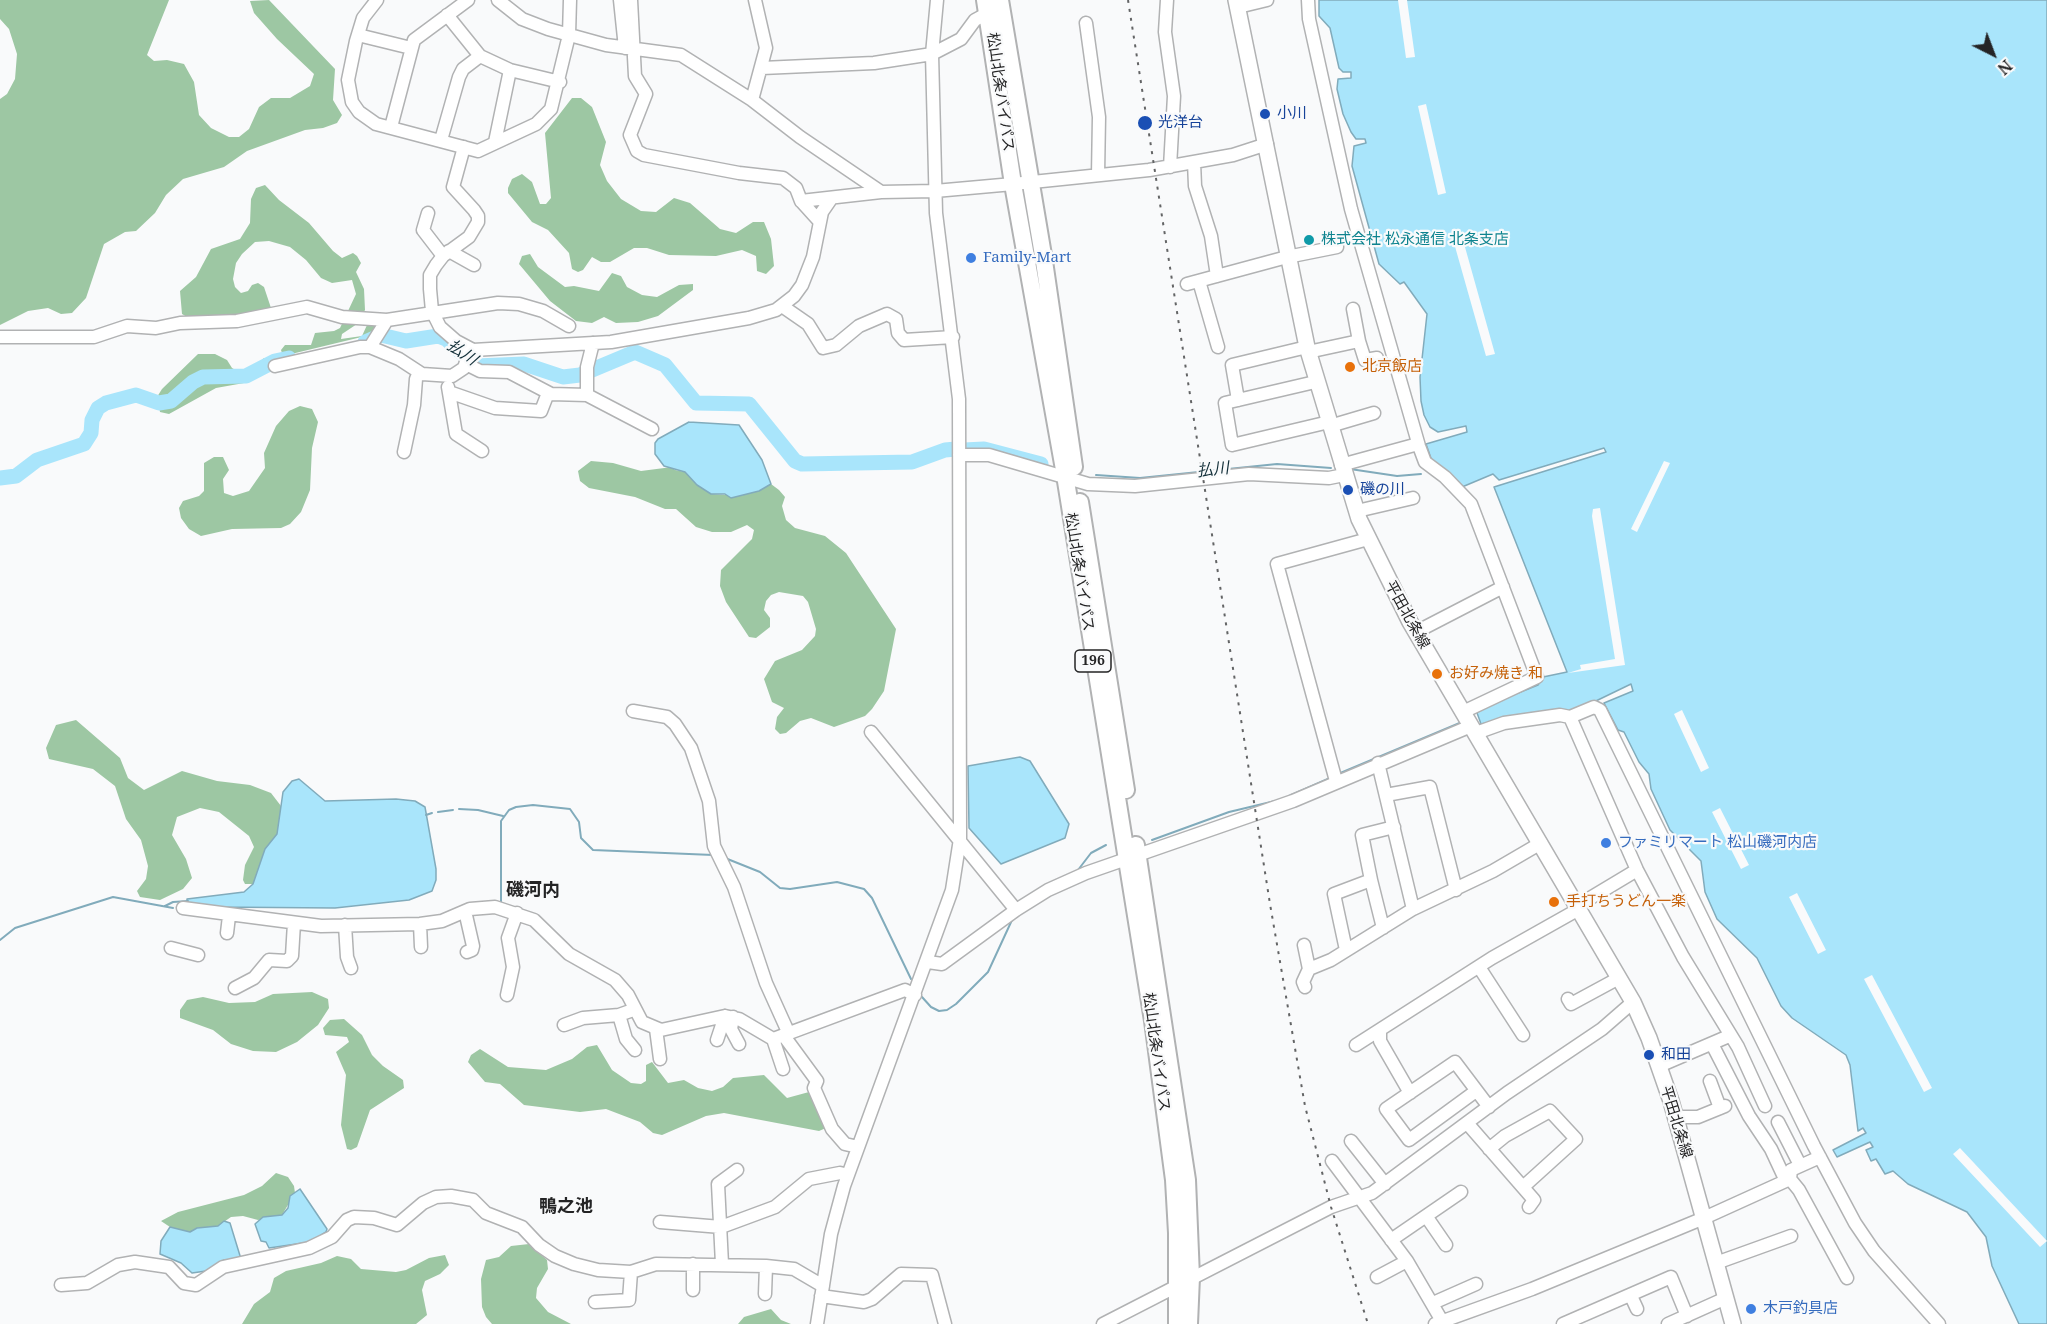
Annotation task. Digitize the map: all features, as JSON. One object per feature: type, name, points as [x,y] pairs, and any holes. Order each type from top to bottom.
[{"type":"highway","name":"松山北条バイパス","points":[[1000,0],[1021,183]]},
{"type":"highway","name":"松山北条バイパス","points":[[987,7],[1021,183],[1044,261],[1070,478],[1132,858],[1181,1131],[1187,1180],[1185,1282],[1189,1324]]},
{"type":"highway","name":"松山北条バイパス","points":[[1178,1324],[1185,1282]]},
{"type":"main road","name":"平田北条線","points":[[1237,3],[1307,350],[1315,382],[1357,511],[1368,539],[1416,632],[1633,1002],[1659,1066],[1676,1118],[1733,1324]]},
{"type":"street","points":[[377,0],[363,18],[358,35],[348,80],[352,102],[368,119],[478,151],[545,118],[551,109],[560,82],[570,35],[570,0]]},
{"type":"street","points":[[391,127],[411,48],[419,35],[468,0]]},
{"type":"street","points":[[498,0],[522,19],[570,35],[629,48],[681,55],[752,100],[800,137],[881,192]]},
{"type":"street","points":[[620,0],[635,76],[646,94],[630,135],[637,151],[644,155],[740,173],[783,178],[796,188],[801,201],[820,222]]},
{"type":"street","points":[[629,48],[631,0]]},
{"type":"street","points":[[752,100],[766,48],[755,0]]},
{"type":"street","points":[[817,1324],[831,1234],[848,1175],[928,962],[952,890],[960,839],[959,399],[935,191],[932,54],[938,0]]},
{"type":"street","points":[[1167,0],[1165,32],[1174,96],[1170,167]]},
{"type":"street","points":[[1237,3],[1267,0]]},
{"type":"street","points":[[928,962],[942,964],[1016,910],[1048,890],[1086,873],[1258,814],[1335,778],[1378,762],[1469,722],[1538,677],[1471,504],[1445,477],[1425,462],[1418,444],[1351,209],[1311,30],[1308,0]]},
{"type":"street","points":[[762,68],[874,63],[932,54],[961,39],[987,7]]},
{"type":"street","points":[[447,15],[480,56],[510,70],[560,82]]},
{"type":"street","points":[[1086,23],[1099,117],[1098,175]]},
{"type":"street","points":[[358,35],[411,48]]},
{"type":"street","points":[[441,140],[459,77],[463,69],[480,56]]},
{"type":"street","points":[[495,142],[510,70]]},
{"type":"street","points":[[801,201],[881,192],[935,191],[1170,167],[1233,155],[1267,144]]},
{"type":"street","points":[[464,147],[453,187],[474,210],[478,216],[478,222],[470,237],[446,254],[430,275],[432,311],[447,334],[480,371],[508,372],[548,393],[562,396],[587,395],[652,429]]},
{"type":"street","points":[[1194,162],[1195,186],[1211,236],[1217,276]]},
{"type":"street","points":[[375,339],[419,372],[446,376],[458,373],[468,358],[593,343],[749,318],[783,306],[794,296],[808,273],[820,222],[826,205],[831,199]]},
{"type":"street","points":[[428,213],[423,230],[446,254],[474,265]]},
{"type":"street","points":[[1218,347],[1193,282],[1287,257],[1337,247]]},
{"type":"street","points":[[0,337],[94,337],[127,326],[156,328],[188,322],[237,321],[307,307],[342,317],[387,320],[432,311],[498,303],[519,304],[543,311],[569,326]]},
{"type":"street","points":[[783,306],[808,324],[823,348],[836,345],[859,326],[887,314],[896,320],[898,333],[904,340],[953,337]]},
{"type":"street","points":[[1353,309],[1365,360],[1377,358]]},
{"type":"street","points":[[275,366],[360,347],[375,339],[387,320]]},
{"type":"street","points":[[1239,400],[1232,365],[1359,341]]},
{"type":"street","points":[[587,395],[587,371],[593,343]]},
{"type":"street","points":[[404,452],[419,372]]},
{"type":"street","points":[[446,376],[456,434],[482,451]]},
{"type":"street","points":[[1315,382],[1225,403],[1232,445],[1374,413]]},
{"type":"street","points":[[449,392],[495,408],[541,411],[548,393]]},
{"type":"street","points":[[959,455],[989,455],[1088,484],[1135,486],[1249,474],[1329,477],[1418,444]]},
{"type":"street","points":[[1357,511],[1413,498]]},
{"type":"street","points":[[1335,778],[1278,564],[1368,539]]},
{"type":"street","points":[[1416,632],[1503,587]]},
{"type":"street","points":[[1469,722],[1504,723],[1560,715],[1570,717],[1594,706],[1604,716],[1820,1157],[1864,1237],[1939,1324]]},
{"type":"street","points":[[633,711],[667,717],[675,724],[691,748],[709,801],[711,834],[734,887],[782,1036],[783,1069]]},
{"type":"street","points":[[1570,717],[1637,870],[1729,1036],[1738,1047],[1765,1106]]},
{"type":"street","points":[[870,732],[1016,910]]},
{"type":"street","points":[[1378,762],[1413,909]]},
{"type":"street","points":[[1386,795],[1430,787],[1456,890]]},
{"type":"street","points":[[1383,928],[1362,835],[1394,828]]},
{"type":"street","points":[[1309,969],[1346,950],[1413,909],[1456,890],[1540,843]]},
{"type":"street","points":[[1356,1045],[1637,870]]},
{"type":"street","points":[[1346,950],[1334,894],[1371,880]]},
{"type":"street","points":[[183,908],[229,922],[345,929],[420,927],[498,908],[517,913],[534,920],[569,954],[615,980],[628,996],[633,1010],[642,1022],[656,1029],[672,1029],[729,1017],[782,1036],[817,1081],[814,1088],[832,1129],[845,1144],[858,1147]]},
{"type":"street","points":[[507,995],[513,967],[506,960],[508,938],[517,913]]},
{"type":"street","points":[[466,914],[473,946],[472,950],[466,952]]},
{"type":"street","points":[[235,988],[254,978],[269,960],[287,961],[292,956],[294,926]]},
{"type":"street","points":[[420,927],[421,947]]},
{"type":"street","points":[[345,929],[347,957],[351,968]]},
{"type":"street","points":[[1304,945],[1309,969],[1304,981],[1305,987]]},
{"type":"street","points":[[171,948],[198,955]]},
{"type":"street","points":[[1479,967],[1523,1035]]},
{"type":"street","points":[[1568,999],[1571,1004],[1619,978]]},
{"type":"street","points":[[782,1036],[905,990],[915,995]]},
{"type":"street","points":[[1103,1324],[1331,1207],[1359,1199],[1385,1184],[1489,1107],[1564,1056],[1633,1002]]},
{"type":"street","points":[[564,1025],[583,1018],[619,1015],[633,1010]]},
{"type":"street","points":[[619,1015],[626,1039],[635,1050]]},
{"type":"street","points":[[717,1040],[729,1017]]},
{"type":"street","points":[[729,1017],[731,1029],[739,1044]]},
{"type":"street","points":[[656,1029],[660,1059]]},
{"type":"street","points":[[1380,1031],[1380,1041],[1410,1093]]},
{"type":"street","points":[[1659,1066],[1729,1036]]},
{"type":"street","points":[[1712,1044],[1749,1116],[1787,1179],[1799,1190],[1847,1278]]},
{"type":"street","points":[[1422,1158],[1386,1109],[1455,1062],[1489,1107]]},
{"type":"street","points":[[1676,1118],[1698,1117],[1723,1107],[1709,1087]]},
{"type":"street","points":[[1409,1140],[1476,1091]]},
{"type":"street","points":[[1482,1145],[1505,1136],[1550,1111],[1576,1139],[1523,1187]]},
{"type":"street","points":[[1778,1122],[1800,1166]]},
{"type":"street","points":[[1467,1123],[1482,1145],[1534,1200],[1529,1207]]},
{"type":"street","points":[[1351,1141],[1385,1184]]},
{"type":"street","points":[[1332,1161],[1407,1261],[1433,1303],[1439,1322],[1532,1289],[1704,1218],[1787,1179],[1791,1170],[1820,1157]]},
{"type":"street","points":[[722,1264],[718,1184],[737,1170]]},
{"type":"street","points":[[660,1222],[721,1227],[775,1207],[809,1179],[840,1173],[848,1175]]},
{"type":"street","points":[[62,1285],[87,1283],[118,1265],[135,1262],[169,1268],[184,1283],[196,1285],[223,1267],[309,1248],[332,1237],[347,1220],[354,1217],[374,1218],[397,1225],[423,1203],[436,1197],[451,1196],[473,1200],[486,1213],[522,1227],[539,1245],[555,1256],[598,1270],[630,1272],[656,1264],[722,1264],[794,1269],[822,1291],[864,1302],[872,1299],[901,1274],[932,1275],[945,1324]]},
{"type":"street","points":[[1390,1240],[1459,1196]]},
{"type":"street","points":[[1426,1216],[1446,1241]]},
{"type":"street","points":[[1716,1263],[1791,1236]]},
{"type":"street","points":[[1377,1277],[1407,1261]]},
{"type":"street","points":[[693,1264],[693,1290]]},
{"type":"street","points":[[765,1294],[766,1266]]},
{"type":"street","points":[[595,1302],[629,1300],[632,1292],[630,1272]]},
{"type":"street","points":[[1566,1323],[1671,1277],[1688,1316]]},
{"type":"street","points":[[1433,1303],[1471,1283]]},
{"type":"street","points":[[1631,1296],[1637,1309]]},
{"type":"street","points":[[1668,1324],[1726,1298]]},
{"type":"green space","points":[[0,0],[169,0],[147,55],[154,61],[167,60],[184,64],[194,82],[199,115],[211,128],[229,137],[239,137],[249,129],[259,107],[271,98],[290,98],[310,86],[314,74],[277,39],[254,13],[250,1],[269,0],[335,69],[333,100],[342,115],[337,123],[323,128],[305,130],[247,151],[224,167],[183,179],[166,195],[155,213],[136,231],[125,232],[104,244],[86,298],[72,313],[61,314],[48,308],[28,311],[0,325],[0,99],[7,94],[15,79],[17,54],[9,29],[0,19]]},
{"type":"green space","points":[[572,98],[581,98],[592,107],[606,142],[600,165],[607,181],[621,199],[641,211],[656,212],[674,198],[690,203],[720,229],[736,233],[753,222],[764,222],[771,239],[774,266],[766,274],[757,271],[756,256],[742,250],[716,256],[669,255],[647,248],[634,248],[610,262],[601,262],[592,257],[583,270],[578,272],[572,269],[569,253],[548,230],[532,222],[508,193],[508,188],[512,179],[522,174],[532,182],[540,204],[546,204],[551,198],[545,133]]},
{"type":"green space","points":[[265,185],[279,200],[309,223],[342,258],[353,253],[357,256],[361,263],[356,272],[364,289],[365,310],[357,324],[342,334],[341,339],[362,336],[367,325],[377,326],[374,334],[283,356],[281,350],[285,345],[311,345],[315,333],[340,328],[356,294],[352,280],[332,283],[321,278],[306,260],[290,247],[269,241],[255,242],[242,254],[236,263],[233,279],[235,287],[241,293],[248,291],[252,285],[258,283],[264,287],[271,308],[268,312],[262,316],[189,318],[182,314],[180,291],[196,277],[211,249],[240,239],[250,223],[251,199],[256,188]]},
{"type":"green space","points":[[530,254],[538,267],[565,287],[574,286],[599,291],[612,273],[621,276],[627,287],[642,295],[657,297],[679,285],[693,284],[693,290],[658,316],[638,322],[616,323],[604,317],[592,323],[576,321],[550,301],[519,264],[522,256]]},
{"type":"green space","points":[[198,354],[215,354],[227,360],[232,368],[243,374],[249,373],[264,358],[269,359],[269,363],[261,365],[244,383],[216,388],[169,414],[160,412],[157,397],[162,389]]},
{"type":"green space","points":[[300,406],[312,409],[318,422],[312,448],[310,490],[301,512],[290,524],[281,528],[232,529],[201,536],[189,529],[181,518],[179,508],[183,501],[199,496],[204,491],[204,463],[214,457],[223,457],[229,470],[223,479],[224,493],[233,496],[249,491],[265,468],[264,453],[276,426],[289,411]]},
{"type":"green space","points":[[591,461],[613,463],[641,471],[672,467],[685,472],[697,485],[711,494],[741,496],[771,484],[779,490],[785,497],[782,506],[786,520],[795,528],[825,536],[846,553],[896,629],[884,691],[872,709],[865,716],[834,727],[811,718],[800,721],[786,733],[780,734],[775,729],[777,717],[784,708],[772,702],[764,679],[775,661],[802,650],[815,636],[816,629],[808,602],[803,596],[779,592],[771,595],[766,601],[764,610],[770,618],[770,627],[756,638],[749,637],[726,602],[720,586],[721,570],[752,539],[754,530],[747,525],[731,532],[712,532],[696,527],[676,509],[665,509],[635,497],[589,488],[580,481],[578,471]]},
{"type":"green space","points":[[76,720],[120,758],[128,778],[144,790],[182,771],[217,781],[250,785],[271,793],[281,806],[277,834],[265,849],[253,884],[245,884],[243,880],[245,865],[254,847],[249,836],[219,812],[200,808],[177,817],[172,835],[186,859],[192,878],[183,889],[160,900],[140,897],[137,891],[146,879],[148,866],[141,840],[126,819],[115,786],[93,769],[49,759],[46,748],[56,725]]},
{"type":"green space","points":[[312,992],[328,999],[329,1008],[318,1025],[297,1042],[276,1052],[253,1051],[231,1044],[213,1030],[180,1018],[180,1010],[187,1000],[203,997],[229,1003],[255,1002],[273,994]]},
{"type":"green space","points":[[344,1019],[362,1035],[372,1055],[403,1080],[404,1088],[370,1110],[357,1147],[351,1150],[347,1149],[341,1125],[346,1075],[336,1052],[349,1042],[347,1037],[325,1035],[323,1028],[330,1020]]},
{"type":"green space","points":[[597,1045],[612,1070],[631,1083],[641,1084],[646,1081],[646,1065],[652,1062],[668,1083],[684,1080],[698,1088],[712,1091],[723,1087],[733,1078],[764,1075],[787,1098],[809,1092],[818,1094],[826,1128],[819,1131],[724,1113],[706,1116],[662,1135],[653,1133],[640,1122],[606,1109],[580,1112],[524,1105],[500,1084],[485,1082],[468,1062],[471,1055],[480,1049],[508,1067],[546,1070],[572,1059],[587,1047]]},
{"type":"green space","points":[[276,1173],[288,1177],[294,1186],[295,1193],[282,1215],[258,1220],[243,1216],[231,1217],[218,1226],[197,1228],[190,1232],[170,1227],[161,1221],[178,1212],[244,1195],[262,1186]]},
{"type":"green space","points":[[529,1244],[547,1260],[548,1269],[537,1288],[536,1298],[548,1312],[571,1324],[492,1324],[486,1317],[482,1307],[481,1279],[486,1260],[499,1257],[511,1246]]},
{"type":"green space","points":[[445,1255],[449,1265],[440,1274],[425,1281],[422,1290],[427,1315],[416,1324],[242,1324],[254,1304],[270,1292],[274,1278],[286,1271],[321,1263],[337,1256],[351,1259],[361,1269],[396,1272],[406,1270],[429,1258]]},
{"type":"green space","points":[[771,1309],[781,1320],[791,1324],[738,1324],[744,1317]]},
{"type":"water","points":[[1319,0],[2047,0],[2047,1324],[2019,1324],[1992,1266],[1986,1237],[1967,1212],[1908,1184],[1893,1171],[1885,1174],[1876,1159],[1871,1161],[1866,1150],[1873,1147],[1870,1142],[1837,1157],[1833,1150],[1866,1133],[1863,1128],[1858,1131],[1850,1065],[1846,1055],[1792,1018],[1781,1006],[1757,958],[1717,919],[1705,892],[1701,861],[1670,830],[1651,789],[1649,774],[1639,762],[1624,732],[1618,730],[1604,703],[1633,691],[1631,684],[1569,714],[1519,716],[1481,724],[1476,710],[1538,685],[1543,677],[1567,672],[1494,487],[1606,452],[1604,448],[1499,480],[1493,474],[1462,487],[1433,464],[1426,444],[1467,432],[1466,426],[1438,432],[1430,427],[1424,415],[1420,377],[1427,314],[1404,282],[1400,284],[1379,264],[1352,166],[1354,146],[1366,143],[1365,139],[1356,139],[1351,132],[1343,114],[1337,89],[1338,79],[1351,78],[1351,72],[1343,72],[1339,68],[1330,28],[1319,16]]},
{"type":"water","points":[[689,422],[739,425],[762,460],[771,484],[759,491],[731,498],[725,494],[711,494],[697,485],[685,472],[664,466],[655,454],[655,443],[658,439]]},
{"type":"water","points":[[1020,757],[1030,761],[1069,824],[1065,838],[1001,864],[969,828],[968,766]]},
{"type":"water","points":[[299,779],[325,801],[396,799],[415,801],[425,807],[436,869],[436,880],[432,891],[409,900],[335,908],[213,907],[187,903],[187,899],[244,892],[253,884],[265,849],[277,834],[283,792],[292,781]]},
{"type":"water","points":[[300,1189],[327,1229],[326,1232],[310,1242],[269,1248],[266,1242],[261,1241],[255,1224],[263,1217],[282,1215],[288,1208],[290,1196]]},
{"type":"water","points":[[224,1221],[230,1223],[241,1259],[224,1260],[206,1271],[192,1273],[181,1263],[160,1254],[161,1241],[170,1227],[190,1232],[197,1228],[218,1226]]},
{"type":"pier","points":[[1398,0],[1407,0],[1415,57],[1406,58]]},
{"type":"pier","points":[[1426,104],[1446,193],[1438,195],[1418,106]]},
{"type":"pier","points":[[1463,240],[1495,354],[1486,356],[1454,243]]},
{"type":"pier","points":[[1664,461],[1670,463],[1637,532],[1631,529]]},
{"type":"pier","points":[[1600,508],[1625,665],[1568,673],[1581,669],[1580,665],[1615,659],[1592,516],[1593,509]]},
{"type":"pier","points":[[1682,710],[1709,768],[1701,772],[1674,714]]},
{"type":"pier","points":[[1720,808],[1749,865],[1741,869],[1712,812]]},
{"type":"pier","points":[[1797,893],[1826,950],[1818,954],[1789,897]]},
{"type":"pier","points":[[1872,975],[1932,1088],[1924,1092],[1864,979]]},
{"type":"pier","points":[[1960,1148],[2047,1241],[2040,1247],[1953,1154]]},
{"type":"waterway","name":"払川","points":[[365,342],[381,335],[406,341],[438,336],[446,339],[476,366],[524,364],[563,377],[580,375],[635,352],[665,365],[696,403],[749,404],[795,461],[802,464],[912,462],[945,450],[956,449]]},
{"type":"waterway","name":"払川","points":[[0,478],[16,476],[37,460],[84,444],[91,433],[92,420],[98,408],[106,403],[136,395],[159,403],[171,401],[193,382],[203,377],[246,376],[275,361],[289,358]]},
{"type":"waterway","name":"払川","points":[[964,450],[984,449],[1041,464]]},
{"type":"waterway","name":"払川","points":[[1096,475],[1140,478],[1277,464],[1331,468]]},
{"type":"waterway","name":"払川","points":[[1350,469],[1397,476],[1421,474]]},
{"type":"waterway","points":[[1338,774],[1462,722]]},
{"type":"waterway","points":[[1289,796],[1330,778]]},
{"type":"waterway","points":[[1152,840],[1229,812],[1275,801]]},
{"type":"waterway","points":[[501,903],[501,821],[509,810],[516,807],[533,805],[570,809],[579,822],[581,838],[593,850],[713,855]]},
{"type":"waterway","points":[[459,809],[478,810],[503,816]]},
{"type":"waterway","points":[[438,812],[453,810]]},
{"type":"waterway","points":[[426,815],[432,813]]},
{"type":"waterway","points":[[1078,870],[1091,853],[1106,845]]},
{"type":"waterway","points":[[725,858],[760,872],[780,888],[790,889],[837,882],[864,889],[872,898],[911,979]]},
{"type":"waterway","points":[[0,940],[15,928],[113,897],[173,908]]},
{"type":"waterway","points":[[165,906],[173,902],[188,901]]},
{"type":"waterway","points":[[922,997],[931,1007],[939,1011],[947,1010],[956,1004],[988,972],[1012,920]]},
{"type":"railway","points":[[1128,0],[1270,904],[1305,1106],[1331,1207],[1368,1324]]},
{"type":"place","name":"小川","points":[[1265,114]]},
{"type":"place","name":"光洋台","points":[[1145,123]]},
{"type":"place","name":"株式会社 松永通信 北条支店","points":[[1309,240]]},
{"type":"place","name":"Family-Mart","points":[[971,258]]},
{"type":"place","name":"北京飯店","points":[[1350,367]]},
{"type":"place","name":"磯の川","points":[[1348,490]]},
{"type":"place","name":"お好み焼き 和","points":[[1437,674]]},
{"type":"place","name":"ファミリマート 松山磯河内店","points":[[1606,843]]},
{"type":"place","name":"手打ちうどん一楽","points":[[1554,902]]},
{"type":"place","name":"和田","points":[[1649,1055]]},
{"type":"place","name":"木戸釣具店","points":[[1751,1309]]},
{"type":"district","name":"磯河内","points":[[533,891]]},
{"type":"district","name":"鴨之池","points":[[566,1207]]}]
